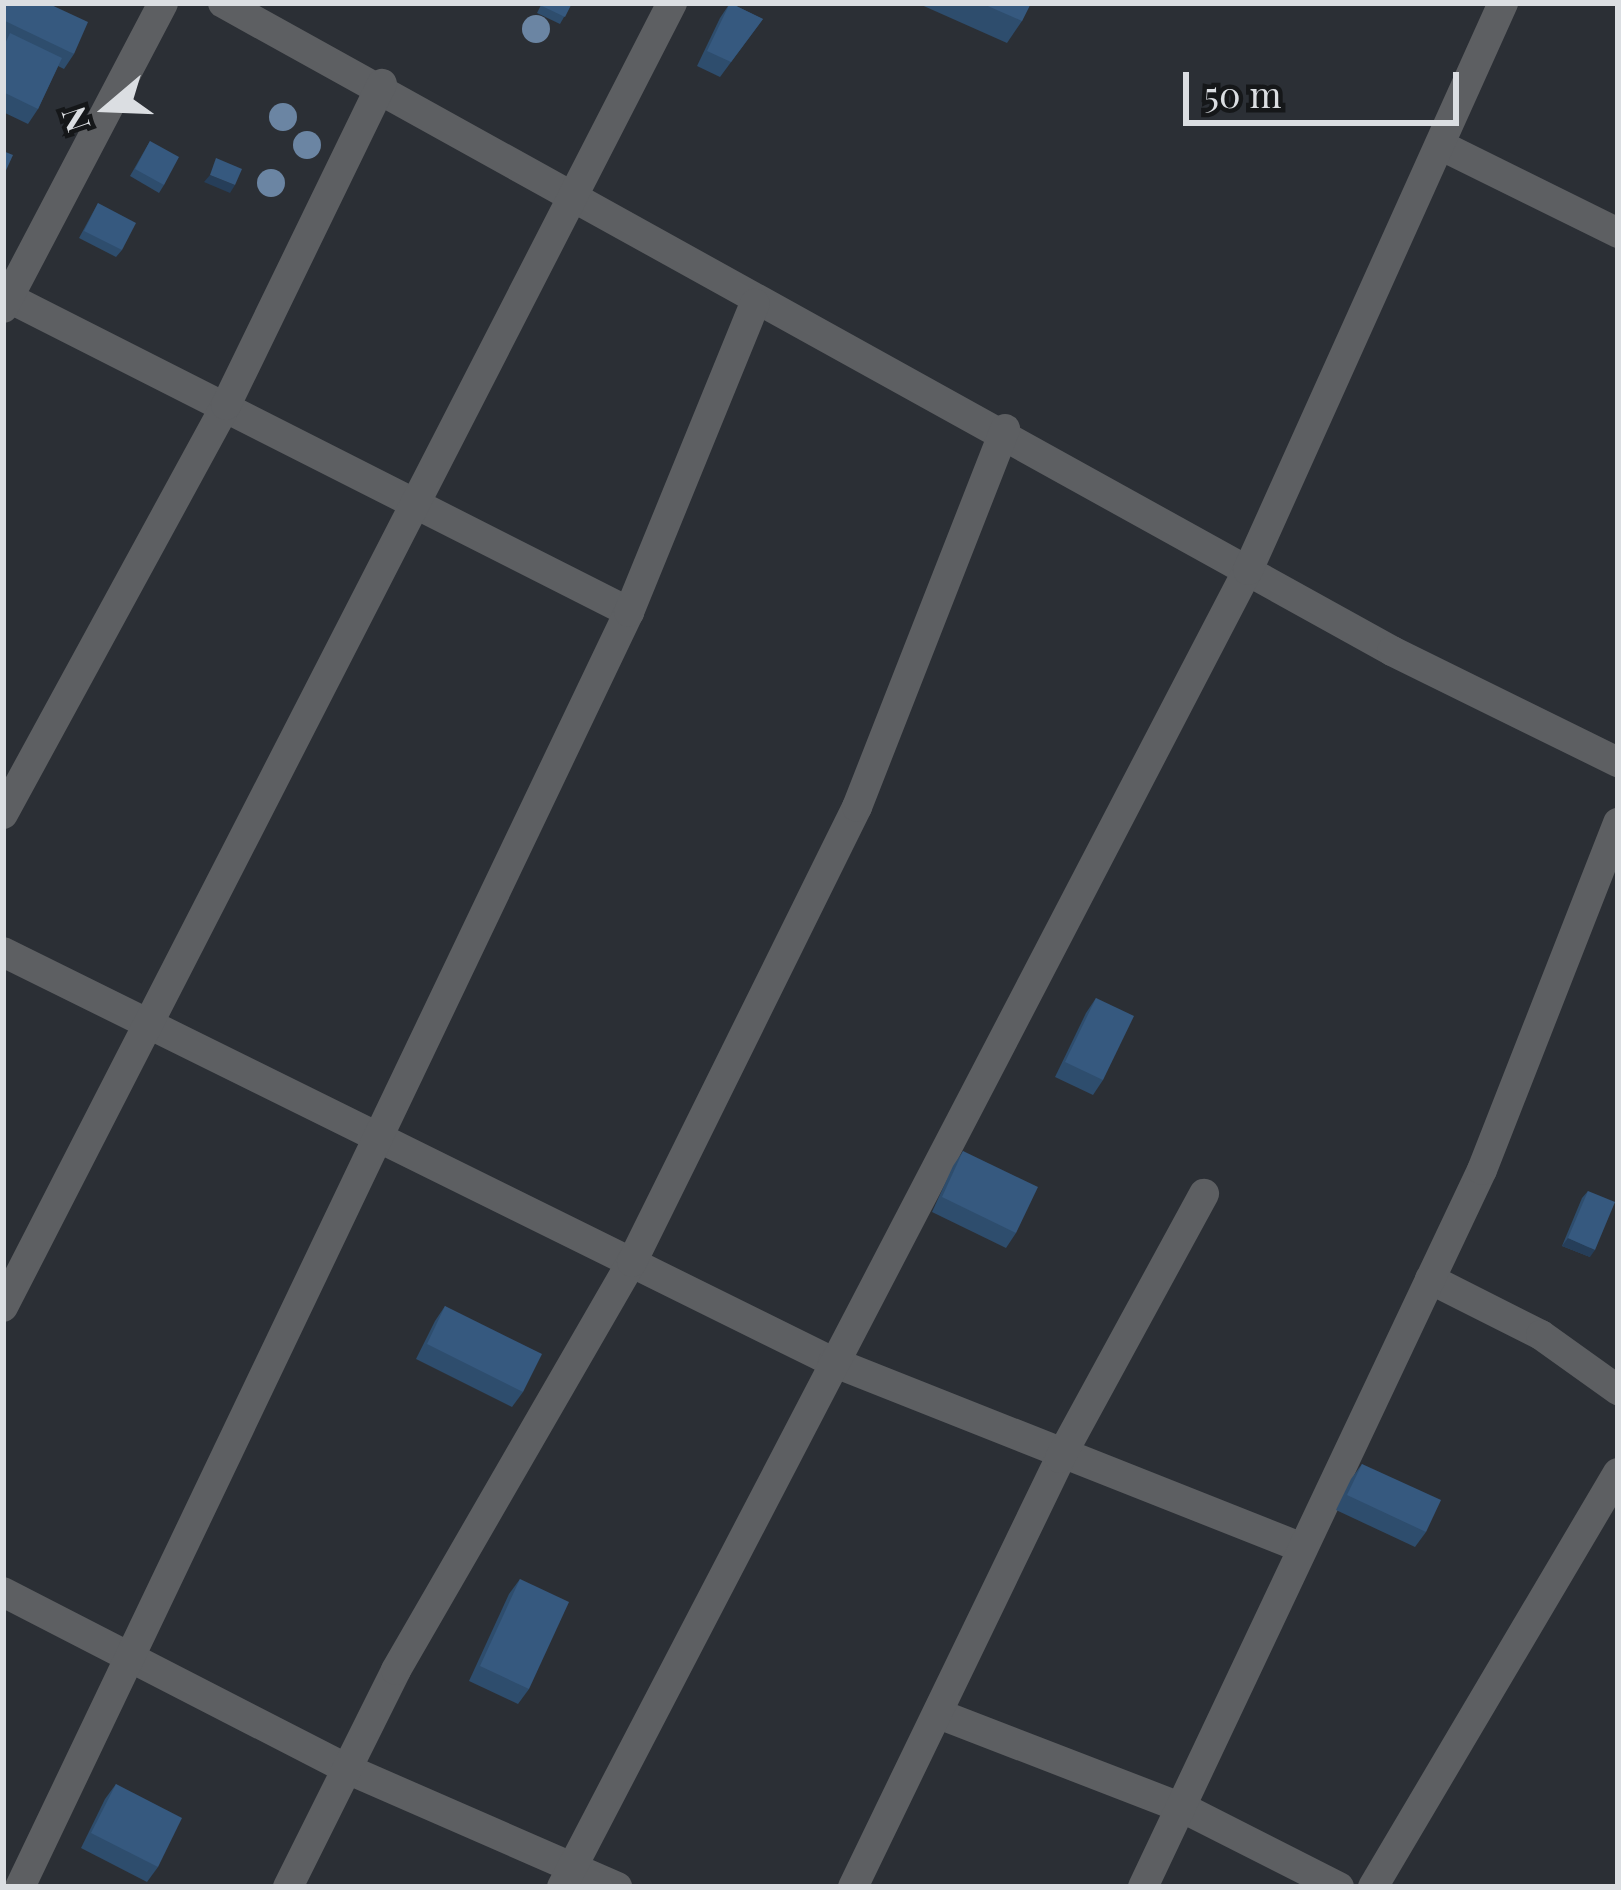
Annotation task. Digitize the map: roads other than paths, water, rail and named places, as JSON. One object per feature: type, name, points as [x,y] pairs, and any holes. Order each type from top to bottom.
[{"type":"street","points":[[163,3],[5,300],[226,405],[629,611]]},
{"type":"street","points":[[224,3],[382,84],[755,304],[1005,429],[1248,570],[1618,762]]},
{"type":"street","points":[[3,1307],[672,3]]},
{"type":"street","points":[[567,1876],[1248,570],[1503,3]]},
{"type":"street","points":[[3,814],[226,405],[382,84]]},
{"type":"street","points":[[1440,145],[1618,233]]},
{"type":"street","points":[[20,1887],[377,1130],[629,611],[755,304]]},
{"type":"street","points":[[288,1887],[347,1769],[632,1262],[857,807],[1005,429]]},
{"type":"street","points":[[1143,1887],[1430,1279],[1618,823]]},
{"type":"street","points":[[3,952],[145,1030],[377,1130],[833,1362],[1060,1457],[1300,1547]]},
{"type":"street","points":[[853,1887],[944,1716],[1060,1457],[1204,1194]]},
{"type":"street","points":[[1430,1279],[1541,1335],[1618,1390]]},
{"type":"street","points":[[1373,1887],[1618,1473]]},
{"type":"street","points":[[3,1592],[567,1876],[616,1887]]},
{"type":"street","points":[[944,1716],[1183,1808],[1339,1887]]}]
